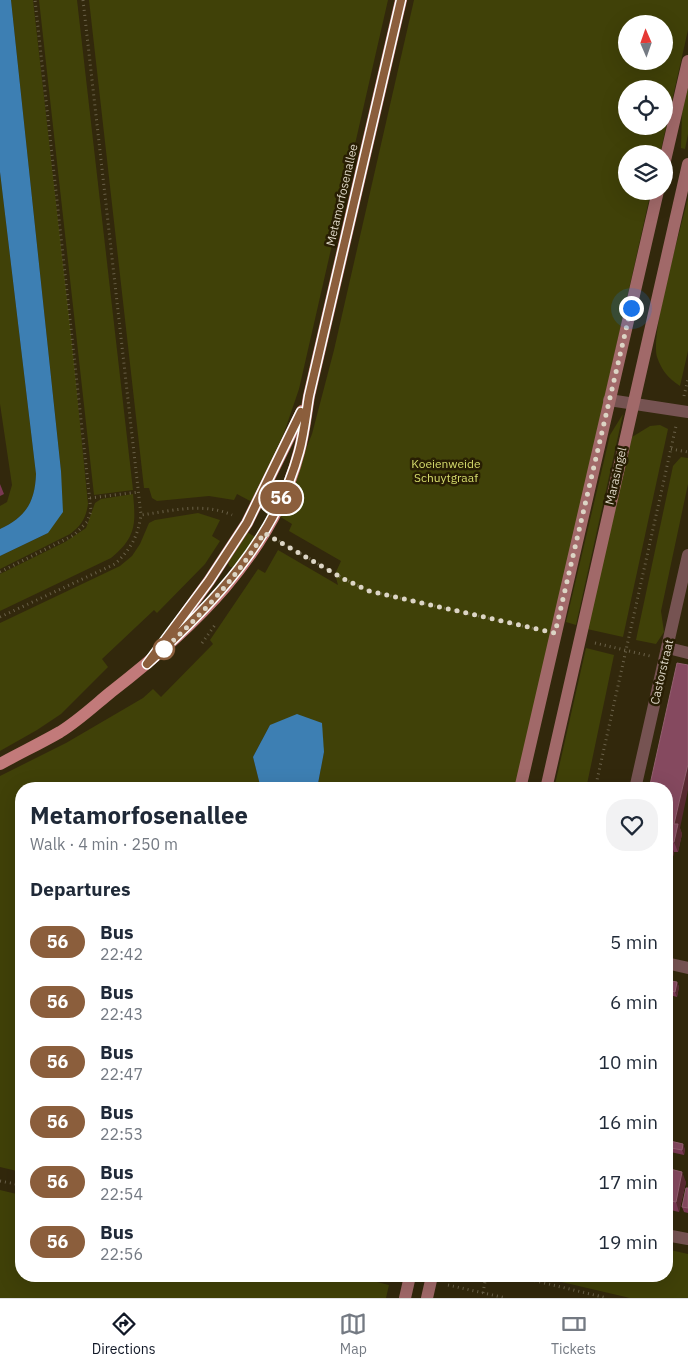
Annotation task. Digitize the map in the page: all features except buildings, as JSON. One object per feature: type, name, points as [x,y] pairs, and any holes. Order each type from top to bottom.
[{"type":"main road","name":"Metamorfosenallee","points":[[0,764],[61,731],[147,664],[194,622],[223,590],[264,533],[285,490],[299,452],[309,396],[401,0]]},
{"type":"main road","name":"Metamorfosenallee","points":[[147,664],[209,581],[247,523],[309,396]]},
{"type":"street","points":[[669,145],[688,61]]},
{"type":"street","name":"Marasingel","points":[[548,782],[688,164]]},
{"type":"street","name":"Marasingel","points":[[522,782],[656,200]]},
{"type":"street","points":[[609,400],[684,412]]},
{"type":"street","name":"Castorstraat","points":[[637,782],[688,555]]},
{"type":"street","points":[[666,654],[688,653]]},
{"type":"street","points":[[673,965],[688,968]]},
{"type":"street","points":[[673,1236],[688,1240]]},
{"type":"street","points":[[405,1298],[409,1282]]},
{"type":"street","points":[[427,1298],[431,1282]]},
{"type":"path","points":[[0,572],[74,535],[87,522],[91,511],[35,0]]},
{"type":"path","points":[[0,617],[115,564],[129,551],[139,532],[141,515],[139,492],[83,0]]},
{"type":"path","points":[[597,782],[671,449],[684,412],[688,379]]},
{"type":"path","points":[[671,449],[688,452]]},
{"type":"path","points":[[90,498],[139,492]]},
{"type":"path","points":[[141,515],[195,508],[227,513],[247,523]]},
{"type":"path","points":[[264,533],[344,579],[369,591],[555,633]]},
{"type":"path","points":[[579,639],[625,651],[666,654]]},
{"type":"path","points":[[0,1180],[15,1184]]},
{"type":"path","points":[[485,1282],[483,1293],[492,1297],[506,1298]]},
{"type":"path","points":[[540,1282],[607,1298]]},
{"type":"green space","points":[[11,0],[33,0],[72,343],[88,504],[82,521],[70,534],[0,569],[0,556],[48,533],[61,471]]},
{"type":"green space","points":[[39,0],[77,0],[133,490],[94,495]]},
{"type":"green space","points":[[89,0],[388,0],[299,389],[284,433],[252,502],[237,494],[234,500],[209,496],[157,501],[152,498],[149,488],[144,488]]},
{"type":"green space","name":"Koeienweide Schuytgraaf","points":[[414,0],[688,0],[688,30],[673,96],[673,80],[618,80],[618,135],[664,135],[662,145],[618,145],[618,200],[649,200],[519,782],[318,782],[324,752],[270,725],[253,757],[259,782],[15,782],[15,1171],[0,1167],[0,776],[66,743],[143,698],[153,689],[161,697],[213,644],[210,640],[258,569],[265,573],[278,550],[338,585],[335,574],[341,561],[289,531],[292,524],[279,516],[312,434],[334,350]]},
{"type":"green space","points":[[688,85],[688,134],[685,149],[681,148],[682,113]]},
{"type":"green space","points":[[0,172],[36,474],[34,493],[27,508],[23,514],[0,529],[0,506],[7,502],[12,485],[0,404]]},
{"type":"green space","points":[[688,198],[688,351],[680,386],[663,370],[657,357],[656,345],[662,304]]},
{"type":"green space","points":[[623,414],[576,625],[566,622],[610,435]]},
{"type":"green space","points":[[660,425],[668,429],[623,637],[587,629],[632,437],[650,426]]},
{"type":"green space","points":[[681,457],[688,458],[688,484],[661,611],[664,632],[656,644],[636,640],[673,466]]},
{"type":"green space","points":[[133,494],[134,522],[130,537],[119,551],[111,558],[0,611],[0,574],[65,542],[86,528],[95,503],[101,499]]},
{"type":"green space","points":[[198,513],[220,520],[212,536],[220,541],[205,564],[157,613],[154,610],[102,659],[108,667],[61,714],[0,751],[0,623],[120,566],[132,556],[140,544],[149,523],[155,520]]},
{"type":"green space","points":[[247,532],[255,537],[235,567],[230,567],[228,563]]},
{"type":"green space","points":[[586,648],[614,655],[587,782],[556,782]]},
{"type":"green space","points":[[0,1190],[15,1194],[15,1282],[377,1282],[389,1285],[386,1298],[0,1298]]},
{"type":"green space","points":[[673,1251],[688,1254],[688,1298],[630,1298],[562,1282],[673,1282]]},
{"type":"water","points":[[0,0],[11,0],[61,471],[63,512],[48,533],[0,556],[0,529],[23,514],[27,508],[34,493],[36,474],[0,172]]},
{"type":"water","points":[[297,714],[322,723],[324,752],[318,782],[259,782],[253,757],[270,725]]},
{"type":"bus line","name":"56","points":[[301,412],[247,523],[188,612],[147,664],[194,622],[223,590],[264,533],[276,511],[292,473],[299,452],[309,396],[401,0]]},
{"type":"route","points":[[164,649],[159,654],[194,622],[223,590],[264,533],[344,579],[369,591],[555,633],[631,308]]}]
